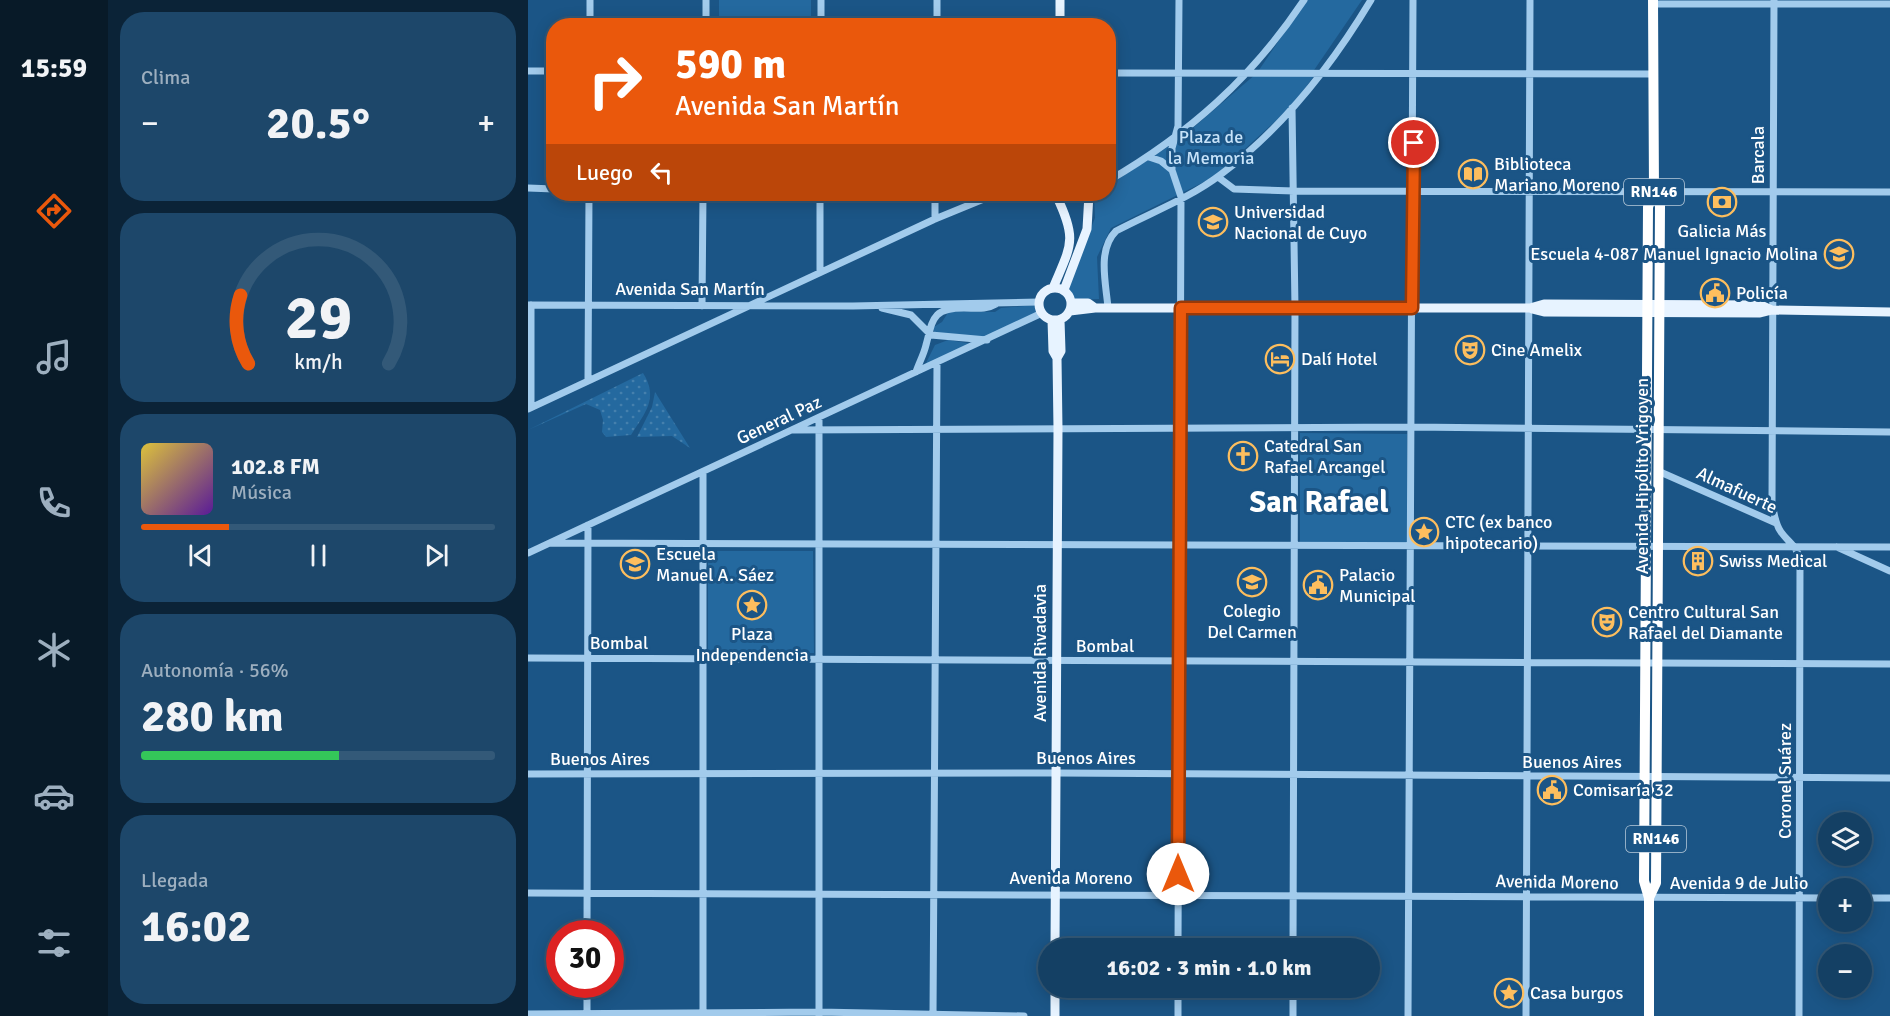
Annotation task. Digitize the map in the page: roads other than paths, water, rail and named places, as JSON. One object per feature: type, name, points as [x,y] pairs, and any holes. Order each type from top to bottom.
[{"type":"highway","name":"RN146","points":[[1647,309],[1648,207],[1654,191],[1653,2]]},
{"type":"highway","name":"RN146","points":[[1654,191],[1660,206],[1659,309]]},
{"type":"highway","name":"Avenida Hipólito Yrigoyen","points":[[1647,309],[1644,881],[1649,898],[1649,1016]]},
{"type":"highway","name":"Avenida Hipólito Yrigoyen","points":[[1649,898],[1656,883],[1659,309]]},
{"type":"main road","points":[[1060,0],[1060,18]]},
{"type":"main road","points":[[1053,288],[1066,257],[1071,235],[1070,226],[1058,201]]},
{"type":"main road","points":[[1071,307],[1064,290],[1087,229],[1089,201]]},
{"type":"main road","points":[[1064,290],[1053,288],[1043,293],[1039,302],[1042,314],[1056,320],[1071,307],[1530,308],[1544,304],[1647,309],[1761,305],[1772,310],[1890,312]]},
{"type":"main road","name":"Avenida Rivadavia","points":[[1055,938],[1057,358],[1061,351],[1056,320]]},
{"type":"main road","points":[[1055,998],[1055,1016]]},
{"type":"street","points":[[590,0],[590,18]]},
{"type":"street","points":[[706,0],[706,18]]},
{"type":"street","points":[[820,18],[821,0]]},
{"type":"street","points":[[937,0],[937,18]]},
{"type":"street","points":[[1178,938],[1181,197],[1172,170],[1172,148],[1178,126],[1179,0]]},
{"type":"street","points":[[1295,0],[1295,13]]},
{"type":"street","points":[[1116,176],[1175,139],[1214,107],[1248,72],[1304,0]]},
{"type":"street","points":[[1108,308],[1104,255],[1111,236],[1218,177],[1292,108],[1321,73],[1371,0]]},
{"type":"street","points":[[1408,1016],[1413,0]]},
{"type":"street","points":[[1526,1016],[1530,0]]},
{"type":"street","points":[[1653,2],[1890,4]]},
{"type":"street","name":"Barcala","points":[[1772,310],[1774,2]]},
{"type":"street","points":[[528,71],[546,71]]},
{"type":"street","points":[[1116,73],[1653,74]]},
{"type":"street","points":[[1292,108],[1295,308],[1293,938]]},
{"type":"street","points":[[1149,157],[1161,161],[1172,170]]},
{"type":"street","points":[[1218,177],[1234,189],[1294,191],[1773,190],[1890,192]]},
{"type":"street","points":[[528,188],[546,189]]},
{"type":"street","points":[[588,380],[589,201]]},
{"type":"street","points":[[702,306],[704,201]]},
{"type":"street","points":[[820,201],[820,272]]},
{"type":"street","points":[[935,201],[935,219]]},
{"type":"street","points":[[530,305],[529,408],[935,219],[979,201]]},
{"type":"street","name":"Avenida San Martín","points":[[530,305],[853,306],[1039,302]]},
{"type":"street","points":[[916,372],[926,345],[931,322],[943,310],[989,308],[999,303]]},
{"type":"street","name":"Avenida San Martín","points":[[853,306],[890,309],[911,315],[927,333]]},
{"type":"street","points":[[1772,310],[1772,503],[1776,523]]},
{"type":"street","name":"General Paz","points":[[528,553],[1042,314]]},
{"type":"street","points":[[927,333],[989,340]]},
{"type":"street","points":[[933,1015],[937,364]]},
{"type":"street","points":[[819,418],[817,775],[819,1014]]},
{"type":"street","points":[[794,430],[1412,427],[1890,432]]},
{"type":"street","name":"Almafuerte","points":[[1658,471],[1776,523],[1780,531],[1796,546]]},
{"type":"street","points":[[703,472],[703,1015]]},
{"type":"street","points":[[587,920],[588,525]]},
{"type":"street","points":[[550,543],[1528,548],[1890,547]]},
{"type":"street","name":"Coronel Suárez","points":[[1796,546],[1800,560],[1799,1016]]},
{"type":"street","points":[[1834,546],[1890,571]]},
{"type":"street","name":"Bombal","points":[[528,658],[1890,664]]},
{"type":"street","name":"Buenos Aires","points":[[528,774],[1056,773],[1890,778]]},
{"type":"street","name":"Avenida Moreno","points":[[528,893],[1293,894],[1649,898]]},
{"type":"street","name":"Avenida 9 de Julio","points":[[1649,898],[1818,897]]},
{"type":"street","points":[[1872,898],[1890,898]]},
{"type":"street","points":[[587,998],[587,1015]]},
{"type":"street","points":[[1178,998],[1178,1016]]},
{"type":"street","points":[[1293,998],[1293,1016]]},
{"type":"street","points":[[528,1014],[1024,1016]]},
{"type":"place","name":"Biblioteca Mariano Moreno","points":[[1473,174]]},
{"type":"place","name":"Galicia Más","points":[[1722,202]]},
{"type":"place","name":"Universidad Nacional de Cuyo","points":[[1213,222]]},
{"type":"place","name":"Escuela 4-087 Manuel Ignacio Molina","points":[[1839,254]]},
{"type":"place","name":"Policía","points":[[1715,293]]},
{"type":"place","name":"Cine Amelix","points":[[1470,350]]},
{"type":"place","name":"Dalí Hotel","points":[[1280,359]]},
{"type":"place","name":"Catedral San Rafael Arcangel","points":[[1243,456]]},
{"type":"place","name":"CTC (ex banco hipotecario)","points":[[1424,532]]},
{"type":"place","name":"Swiss Medical","points":[[1698,561]]},
{"type":"place","name":"Escuela Manuel A. Sáez","points":[[635,564]]},
{"type":"place","name":"Colegio Del Carmen","points":[[1252,582]]},
{"type":"place","name":"Palacio Municipal","points":[[1318,585]]},
{"type":"place","name":"Plaza Independencia","points":[[752,605]]},
{"type":"place","name":"Centro Cultural San Rafael del Diamante","points":[[1607,622]]},
{"type":"place","name":"Comisaría 32","points":[[1552,790]]},
{"type":"place","name":"Casa burgos","points":[[1509,993]]},
{"type":"district","name":"San Rafael","points":[[1319,502]]},
{"type":"park label","name":"Plaza de la Memoria","points":[[1211,147]]}]
